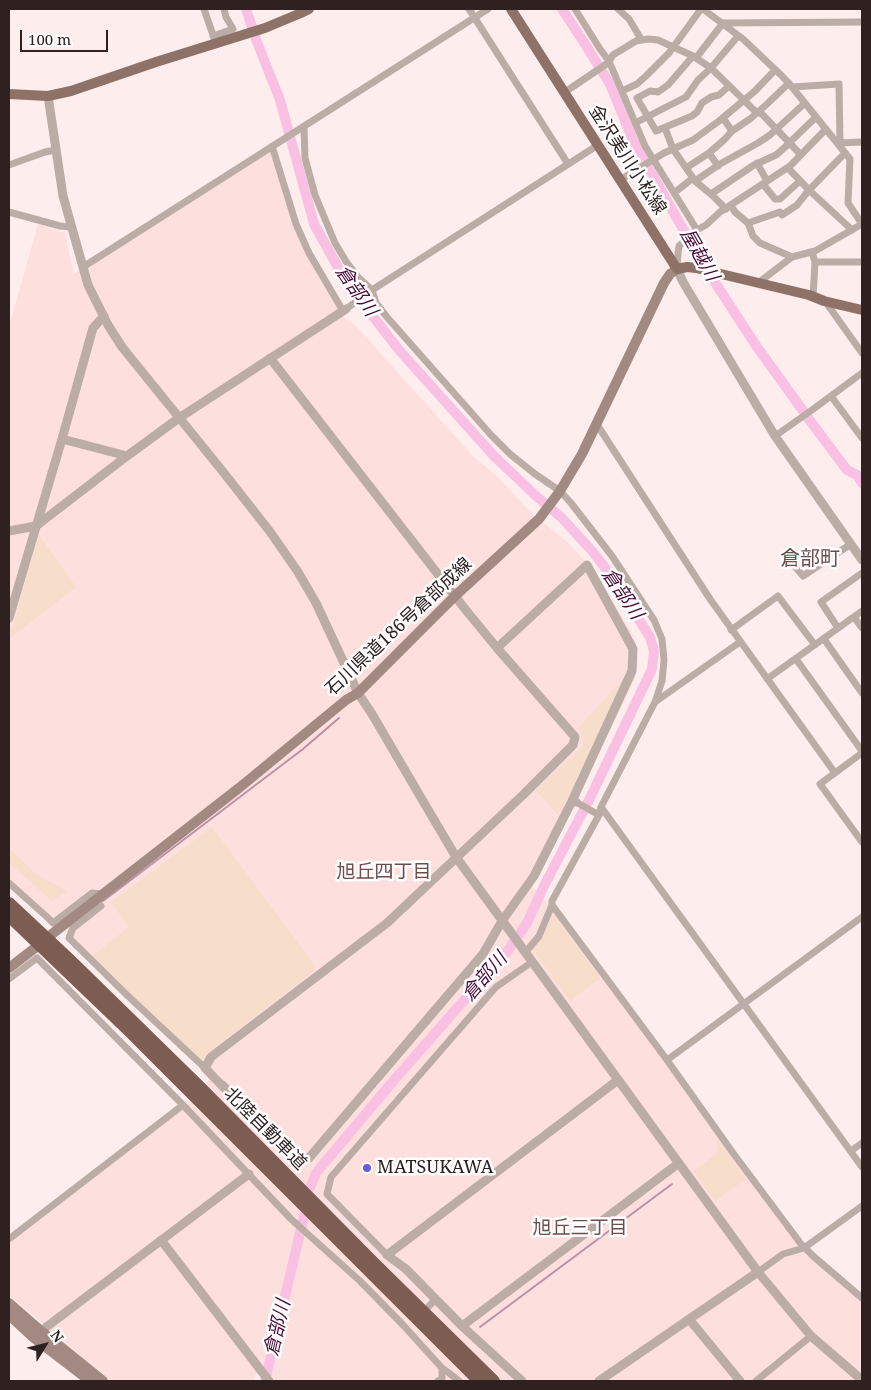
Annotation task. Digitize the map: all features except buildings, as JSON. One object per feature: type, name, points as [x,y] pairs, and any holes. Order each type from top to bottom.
[{"type":"highway","name":"北陸自動車道","points":[[9,903],[173,1061],[387,1277],[494,1381]]},
{"type":"highway","name":"北陸自動車道","points":[[9,916],[128,1030],[479,1381]]},
{"type":"main road","points":[[9,94],[48,96],[71,91],[214,40],[241,36],[265,28],[308,9]]},
{"type":"main road","name":"金沢美川小松線","points":[[511,9],[677,269]]},
{"type":"main road","points":[[677,269],[687,266],[862,310]]},
{"type":"main road","name":"石川県道186号倉部成線","points":[[52,934],[239,788],[346,700],[358,693],[455,596],[539,519],[559,492],[582,454],[664,282],[677,269]]},
{"type":"main road","points":[[9,968],[35,948]]},
{"type":"main road","points":[[9,1303],[37,1334],[90,1381]]},
{"type":"main road","points":[[9,1315],[103,1381]]},
{"type":"street","points":[[204,9],[214,40],[233,29],[224,9]]},
{"type":"street","points":[[469,9],[568,164]]},
{"type":"street","points":[[83,267],[488,9]]},
{"type":"street","points":[[575,9],[608,62],[652,160],[696,230]]},
{"type":"street","points":[[618,9],[629,19],[641,39]]},
{"type":"street","points":[[622,90],[642,80],[674,47],[702,9],[723,23],[776,70],[839,142],[850,158],[848,203],[862,224],[812,252],[792,257],[758,284]]},
{"type":"street","points":[[729,86],[719,95],[711,97],[702,103],[697,112],[692,116],[656,132],[637,98],[650,91],[658,92],[668,85],[723,23],[862,22]]},
{"type":"street","points":[[635,123],[686,97],[698,80],[711,68],[738,36]]},
{"type":"street","points":[[565,92],[608,62],[613,55],[641,39],[658,40],[694,57],[711,68],[756,113],[760,113],[801,155]]},
{"type":"street","points":[[620,180],[664,152],[693,140],[723,118],[776,70]]},
{"type":"street","points":[[686,168],[709,153],[732,131],[790,85],[839,84],[839,142]]},
{"type":"street","points":[[48,96],[63,196],[71,227],[88,284],[122,347],[271,533],[298,572],[316,603],[358,693],[456,857],[758,1272],[810,1336],[862,1380]]},
{"type":"street","points":[[674,193],[694,179],[758,143],[805,103]]},
{"type":"street","points":[[711,194],[757,163],[776,155],[816,117]]},
{"type":"street","points":[[723,118],[732,131]]},
{"type":"street","points":[[303,128],[305,158],[315,195],[335,242],[347,263],[386,316],[490,435],[559,492],[612,556],[654,620],[662,639],[664,660],[662,681],[655,702],[552,901],[540,936],[524,950]]},
{"type":"street","points":[[665,128],[673,149],[694,179],[748,223],[753,236],[760,243],[792,257]]},
{"type":"street","points":[[826,129],[788,168],[696,230],[683,242],[678,253],[677,269],[775,436],[862,560]]},
{"type":"street","points":[[839,142],[862,142]]},
{"type":"street","points":[[275,145],[296,224],[309,253],[344,310]]},
{"type":"street","points":[[9,531],[36,526],[179,418],[598,145]]},
{"type":"street","points":[[9,165],[56,150]]},
{"type":"street","points":[[709,153],[718,166]]},
{"type":"street","points":[[748,223],[780,212],[782,215],[797,204],[845,153]]},
{"type":"street","points":[[757,163],[774,199],[780,199],[800,181]]},
{"type":"street","points":[[788,168],[852,230]]},
{"type":"street","points":[[9,212],[60,226],[71,227]]},
{"type":"street","points":[[812,252],[815,262],[812,296]]},
{"type":"street","points":[[815,262],[862,262]]},
{"type":"street","points":[[824,301],[862,353]]},
{"type":"street","points":[[9,618],[93,328],[104,316]]},
{"type":"street","points":[[205,1068],[211,1058],[387,923],[524,794],[573,745],[575,737],[497,648],[455,596],[270,358]]},
{"type":"street","points":[[775,436],[862,373]]},
{"type":"street","points":[[831,396],[862,438]]},
{"type":"street","points":[[596,423],[731,630],[835,773]]},
{"type":"street","points":[[62,439],[127,456]]},
{"type":"street","points":[[793,564],[803,576],[851,544]]},
{"type":"street","points":[[9,883],[52,923],[92,893],[99,896],[101,906],[73,928],[69,938],[205,1068],[288,1154],[295,1160],[309,1158],[482,954],[502,921],[534,876],[574,802],[632,671],[633,649],[587,565],[497,648]]},
{"type":"street","points":[[838,628],[821,602],[862,573]]},
{"type":"street","points":[[731,630],[778,596],[815,645]]},
{"type":"street","points":[[768,679],[862,611]]},
{"type":"street","points":[[854,617],[862,628]]},
{"type":"street","points":[[824,639],[862,693]]},
{"type":"street","points":[[655,702],[740,642]]},
{"type":"street","points":[[796,659],[862,752],[820,784],[862,842]]},
{"type":"street","points":[[574,802],[598,812],[743,1003],[862,1167]]},
{"type":"street","points":[[552,904],[804,1248],[862,1298]]},
{"type":"street","points":[[667,1060],[862,917]]},
{"type":"street","points":[[9,979],[37,958],[183,1106],[252,1172],[291,1220],[360,1281],[442,1368],[459,1381]]},
{"type":"street","points":[[522,1381],[462,1326],[432,1303],[406,1270],[387,1255],[327,1194],[332,1177],[488,996],[496,987],[532,962]]},
{"type":"street","points":[[148,1028],[154,1021]]},
{"type":"street","points":[[128,1050],[133,1044]]},
{"type":"street","points":[[387,1255],[618,1080]]},
{"type":"street","points":[[9,1239],[183,1106]]},
{"type":"street","points":[[851,1151],[862,1143]]},
{"type":"street","points":[[462,1326],[678,1163]]},
{"type":"street","points":[[37,1334],[252,1172]]},
{"type":"street","points":[[599,1381],[783,1254],[804,1248],[862,1206]]},
{"type":"street","points":[[161,1240],[269,1381]]},
{"type":"street","points":[[689,1319],[740,1381]]},
{"type":"street","points":[[404,1326],[410,1320]]},
{"type":"street","points":[[756,1381],[810,1336]]},
{"type":"street","points":[[438,1381],[442,1379],[442,1368]]},
{"type":"shaded area","points":[[270,151],[287,205],[311,263],[345,318],[357,327],[473,456],[501,480],[531,513],[565,540],[593,569],[635,639],[638,662],[635,679],[532,886],[557,913],[798,1246],[806,1255],[862,1302],[862,1381],[273,1381],[260,1362],[254,1381],[111,1381],[9,1295],[9,1242],[182,1110],[215,1073],[90,953],[9,880],[9,327],[38,224],[65,233],[74,274]]},
{"type":"shaded area","points":[[39,535],[76,587],[9,639]]},
{"type":"shaded area","points":[[628,674],[558,815],[536,790],[583,746],[582,733],[578,728]]},
{"type":"shaded area","points":[[212,827],[316,967],[310,974],[210,1051],[200,1061],[92,956],[129,927],[111,902]]},
{"type":"shaded area","points":[[9,848],[37,875],[67,891],[52,901],[9,863]]},
{"type":"shaded area","points":[[552,915],[554,915],[600,978],[570,1001],[533,950],[542,938]]},
{"type":"shaded area","points":[[717,1139],[746,1179],[715,1201],[694,1171],[717,1153]]},
{"type":"waterway","name":"倉部川","points":[[246,9],[280,100],[314,224],[345,280],[399,350],[494,456],[561,517],[593,552],[609,573],[650,637],[654,651],[652,669],[527,923],[509,949],[395,1079],[316,1173],[310,1188]]},
{"type":"waterway","name":"屋越川","points":[[562,9],[610,84],[633,140],[716,284],[755,344],[811,422],[847,470],[857,475],[862,483]]},
{"type":"waterway","points":[[103,901],[303,749],[339,718]]},
{"type":"waterway","points":[[224,1082],[294,1152]]},
{"type":"waterway","points":[[480,1327],[672,1184]]},
{"type":"waterway","name":"倉部川","points":[[265,1381],[304,1216]]},
{"type":"place","name":"MATSUKAWA","points":[[367,1168]]},
{"type":"district","name":"倉部町","points":[[810,559]]},
{"type":"district","name":"旭丘四丁目","points":[[384,873]]},
{"type":"district","name":"旭丘三丁目","points":[[580,1229]]}]
